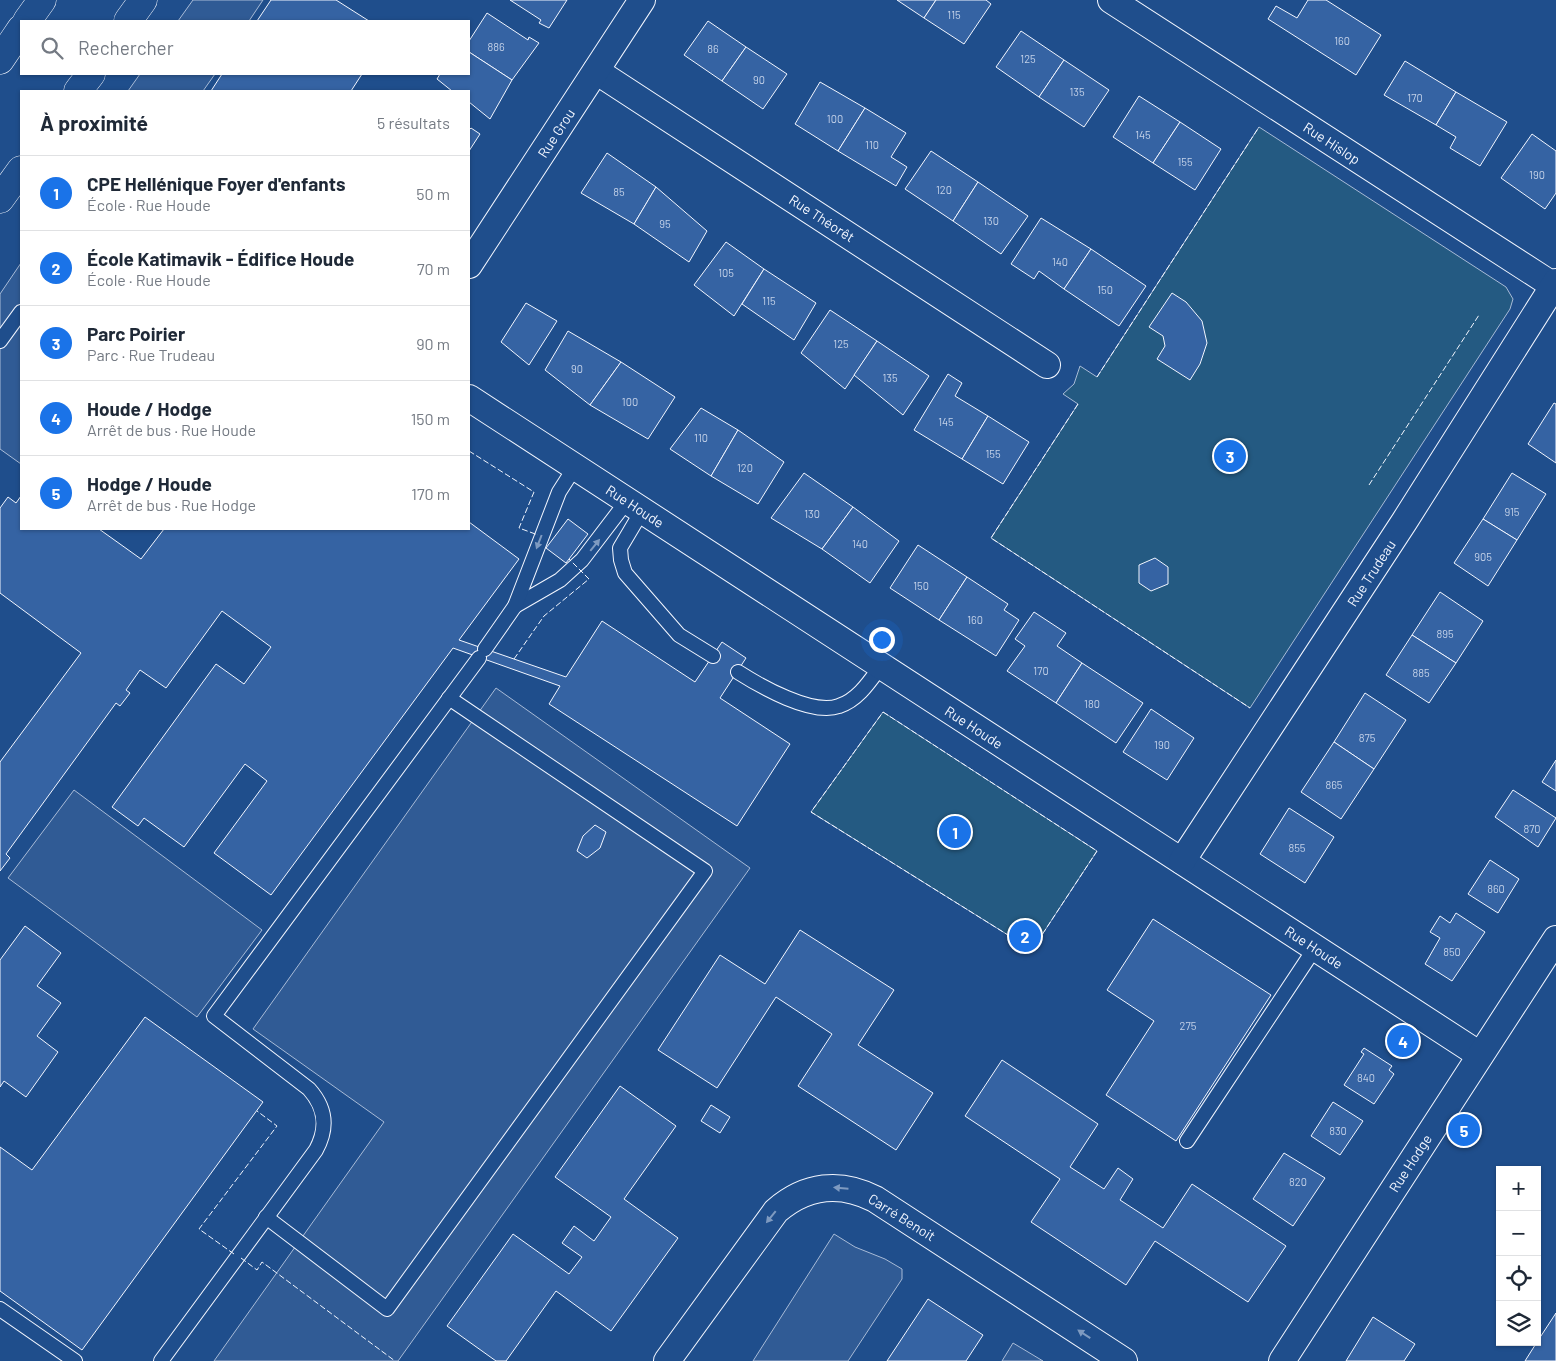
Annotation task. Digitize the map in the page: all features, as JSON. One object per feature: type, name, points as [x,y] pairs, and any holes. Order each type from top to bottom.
[{"type":"main road","points":[[28,20],[42,0]]},
{"type":"main road","points":[[129,20],[143,0]]},
{"type":"main road","points":[[0,60],[20,30]]},
{"type":"main road","points":[[79,90],[90,75]]},
{"type":"main road","points":[[0,199],[20,171]]},
{"type":"street","name":"Rue Grou","points":[[470,263],[642,0]]},
{"type":"street","name":"Rue Hislop","points":[[1111,0],[1555,284]]},
{"type":"street","name":"Rue Théorêt","points":[[596,71],[1047,366]]},
{"type":"street","name":"Rue Trudeau","points":[[1182,861],[1399,531],[1555,284]]},
{"type":"street","name":"Rue Houde","points":[[470,399],[1480,1055]]},
{"type":"street","name":"Rue Hodge","points":[[1282,1361],[1556,939]]},
{"type":"street","name":"Carré Benoit","points":[[667,1361],[776,1211],[800,1194],[829,1187],[853,1190],[874,1199],[1124,1361]]},
{"type":"lane","points":[[0,341],[20,313]]},
{"type":"lane","points":[[161,1361],[316,1150],[324,1128],[324,1115],[321,1105],[309,1089],[214,1016],[515,606],[559,492],[574,467]]},
{"type":"lane","points":[[515,606],[560,580],[634,506]]},
{"type":"lane","points":[[634,506],[620,548],[625,573],[679,635],[713,656]]},
{"type":"lane","points":[[738,672],[763,689],[780,696],[819,707],[834,708],[863,690],[881,666]]},
{"type":"lane","points":[[266,1217],[387,1309],[705,871],[449,698]]},
{"type":"lane","points":[[1187,1141],[1315,948]]},
{"type":"lane","points":[[0,1309],[76,1361]]},
{"type":"shaded area","points":[[193,0],[263,0],[250,20],[179,20]]},
{"type":"shaded area","points":[[139,75],[214,75],[204,90],[129,90]]},
{"type":"shaded area","points":[[1259,127],[1506,287],[1513,299],[1510,309],[1250,708],[991,538],[1078,404],[1063,394],[1074,384],[1080,366],[1097,377]]},
{"type":"shaded area","points":[[20,264],[20,463],[0,449],[0,294]]},
{"type":"shaded area","points":[[496,688],[750,868],[398,1361],[214,1361],[384,1122],[253,1029]]},
{"type":"shaded area","points":[[883,712],[1097,851],[1032,950],[811,812]]},
{"type":"shaded area","points":[[74,790],[262,930],[197,1017],[8,878]]},
{"type":"shaded area","points":[[834,1234],[855,1247],[885,1259],[902,1269],[902,1279],[848,1361],[753,1361]]},
{"type":"shaded area","points":[[1013,1343],[1043,1361],[1002,1361]]},
{"type":"building","points":[[271,0],[336,0],[367,20],[258,20]]},
{"type":"building","points":[[510,0],[567,0],[549,28],[539,23],[541,20]]},
{"type":"building","points":[[897,0],[936,0],[924,18]]},
{"type":"building","points":[[936,0],[986,0],[991,4],[964,44],[924,18]]},
{"type":"building","points":[[1308,0],[1326,0],[1381,35],[1356,75],[1268,19],[1276,6],[1297,18]]},
{"type":"building","points":[[487,13],[528,40],[529,37],[539,43],[512,80],[470,53],[470,39]]},
{"type":"building","points":[[708,21],[746,47],[722,81],[684,55]]},
{"type":"building","points":[[1021,31],[1064,60],[1039,97],[996,67]]},
{"type":"building","points":[[746,47],[787,74],[763,109],[722,81]]},
{"type":"building","points":[[470,53],[512,80],[490,119],[470,103],[470,90],[451,90],[437,79],[439,75],[470,75]]},
{"type":"building","points":[[1064,60],[1109,90],[1084,127],[1039,97]]},
{"type":"building","points":[[1405,61],[1456,92],[1436,125],[1384,95]]},
{"type":"building","points":[[221,75],[361,75],[352,90],[212,90]]},
{"type":"building","points":[[820,82],[865,108],[838,151],[795,124]]},
{"type":"building","points":[[1456,92],[1507,122],[1480,166],[1450,148],[1456,137],[1436,125]]},
{"type":"building","points":[[1139,96],[1180,122],[1153,163],[1113,137]]},
{"type":"building","points":[[865,108],[906,133],[891,157],[907,167],[896,186],[838,151]]},
{"type":"building","points":[[1180,122],[1221,149],[1195,190],[1153,163]]},
{"type":"building","points":[[470,129],[480,134],[470,149]]},
{"type":"building","points":[[1532,134],[1556,151],[1556,193],[1545,209],[1501,178]]},
{"type":"building","points":[[931,151],[978,182],[953,221],[905,189]]},
{"type":"building","points":[[607,153],[656,187],[634,224],[581,193]]},
{"type":"building","points":[[978,182],[1028,216],[1001,254],[953,221]]},
{"type":"building","points":[[656,187],[707,231],[689,262],[634,224]]},
{"type":"building","points":[[1041,218],[1091,249],[1064,289],[1039,271],[1034,279],[1011,264]]},
{"type":"building","points":[[726,242],[764,269],[734,316],[694,285]]},
{"type":"building","points":[[1091,249],[1146,286],[1119,326],[1064,289]]},
{"type":"building","points":[[764,269],[816,303],[794,340],[742,304]]},
{"type":"building","points":[[1172,293],[1186,302],[1202,321],[1207,343],[1200,364],[1190,380],[1157,359],[1165,346],[1163,336],[1149,327]]},
{"type":"building","points":[[526,303],[557,321],[529,365],[501,342]]},
{"type":"building","points":[[830,310],[877,341],[845,389],[801,353]]},
{"type":"building","points":[[568,331],[621,362],[590,405],[545,370]]},
{"type":"building","points":[[877,341],[929,376],[903,415],[854,375]]},
{"type":"building","points":[[621,362],[675,397],[648,439],[590,405]]},
{"type":"building","points":[[948,374],[962,383],[955,396],[988,416],[962,459],[914,430]]},
{"type":"building","points":[[1554,403],[1556,404],[1556,463],[1528,444]]},
{"type":"building","points":[[701,408],[738,430],[711,476],[670,449]]},
{"type":"building","points":[[988,416],[1029,442],[1003,484],[962,459]]},
{"type":"building","points":[[738,430],[784,462],[758,504],[711,476]]},
{"type":"building","points":[[804,473],[853,507],[822,549],[771,518]]},
{"type":"building","points":[[1512,473],[1546,494],[1517,540],[1483,519]]},
{"type":"building","points":[[8,497],[16,503],[20,497],[20,530],[100,530],[141,559],[163,530],[470,530],[470,523],[519,559],[459,640],[566,677],[602,621],[695,682],[722,642],[746,658],[720,698],[790,744],[737,826],[549,704],[560,686],[453,648],[271,895],[214,853],[267,781],[245,764],[184,847],[144,818],[138,826],[112,807],[216,664],[244,684],[271,647],[222,611],[166,688],[140,670],[126,690],[130,693],[120,706],[116,703],[6,854],[10,858],[0,871],[0,762],[81,653],[0,593],[0,508]]},
{"type":"building","points":[[853,507],[899,541],[870,583],[822,549]]},
{"type":"building","points":[[568,519],[588,534],[566,563],[546,548]]},
{"type":"building","points":[[1483,519],[1517,540],[1488,586],[1454,563]]},
{"type":"building","points":[[918,545],[967,577],[939,620],[890,588]]},
{"type":"building","points":[[1155,558],[1168,567],[1168,584],[1151,591],[1139,583],[1139,565]]},
{"type":"building","points":[[967,577],[1008,604],[1004,610],[1019,620],[996,656],[939,620]]},
{"type":"building","points":[[1440,592],[1483,621],[1456,663],[1412,635]]},
{"type":"building","points":[[1034,612],[1066,633],[1057,646],[1082,663],[1056,703],[1007,671],[1025,646],[1015,639]]},
{"type":"building","points":[[1412,635],[1456,663],[1429,703],[1386,675]]},
{"type":"building","points":[[1082,663],[1143,703],[1116,743],[1056,703]]},
{"type":"building","points":[[1365,693],[1406,720],[1374,769],[1334,742]]},
{"type":"building","points":[[1151,709],[1194,738],[1167,780],[1123,752]]},
{"type":"building","points":[[1334,742],[1374,769],[1341,819],[1301,792]]},
{"type":"building","points":[[1556,760],[1556,791],[1542,782]]},
{"type":"building","points":[[1513,790],[1556,818],[1538,847],[1495,817]]},
{"type":"building","points":[[1289,808],[1334,837],[1305,883],[1260,854]]},
{"type":"building","points":[[595,825],[606,832],[600,848],[587,858],[577,851],[583,836]]},
{"type":"building","points":[[1490,860],[1519,879],[1498,913],[1468,894]]},
{"type":"building","points":[[1456,913],[1485,932],[1452,981],[1425,964],[1440,938],[1430,932],[1440,916],[1450,923]]},
{"type":"building","points":[[1153,919],[1271,995],[1176,1141],[1106,1095],[1154,1021],[1107,990]]},
{"type":"building","points":[[25,926],[61,953],[37,986],[61,1003],[37,1036],[58,1052],[26,1097],[4,1081],[0,1087],[0,960]]},
{"type":"building","points":[[800,930],[894,990],[858,1045],[933,1093],[896,1150],[798,1086],[832,1034],[776,997],[717,1088],[658,1050],[720,955],[765,984]]},
{"type":"building","points":[[145,1017],[263,1102],[82,1350],[0,1291],[0,1147],[32,1170]]},
{"type":"building","points":[[1364,1048],[1392,1066],[1389,1070],[1394,1074],[1374,1104],[1344,1085],[1364,1054],[1361,1052]]},
{"type":"building","points":[[1002,1060],[1098,1124],[1070,1167],[1104,1189],[1118,1168],[1133,1179],[1120,1200],[1163,1228],[1192,1184],[1286,1246],[1248,1302],[1155,1241],[1126,1285],[1031,1222],[1060,1179],[965,1116]]},
{"type":"building","points":[[620,1086],[676,1126],[624,1199],[678,1238],[611,1331],[556,1291],[506,1361],[496,1361],[447,1326],[513,1234],[569,1274],[582,1257],[562,1243],[574,1226],[594,1241],[611,1217],[555,1177]]},
{"type":"building","points":[[1333,1102],[1363,1121],[1340,1155],[1311,1136]]},
{"type":"building","points":[[711,1105],[730,1117],[720,1133],[701,1121]]},
{"type":"building","points":[[1284,1153],[1325,1178],[1293,1226],[1253,1199]]},
{"type":"building","points":[[928,1299],[983,1335],[966,1361],[887,1361]]},
{"type":"building","points":[[1556,1313],[1556,1361],[1525,1361],[1534,1346],[1541,1346],[1541,1336]]},
{"type":"building","points":[[1373,1317],[1415,1344],[1404,1361],[1346,1361]]},
{"type":"fence","points":[[1097,377],[1259,127]]},
{"type":"fence","points":[[1369,485],[1479,315]]},
{"type":"fence","points":[[1078,404],[991,538],[1250,708]]},
{"type":"fence","points":[[470,452],[534,492],[519,528],[538,535]]},
{"type":"fence","points":[[514,659],[544,616],[589,579],[569,559]]},
{"type":"fence","points":[[883,712],[1097,851],[1032,950],[811,812],[883,712]]},
{"type":"fence","points":[[234,1254],[199,1229],[277,1126],[257,1111]]},
{"type":"fence","points":[[241,1258],[257,1270],[262,1262],[395,1361]]},
{"type":"place","name":"Parc Poirier","points":[[1230,456]]},
{"type":"place","name":"CPE Hellénique Foyer d'enfants","points":[[955,832]]},
{"type":"place","name":"École Katimavik - Édifice Houde","points":[[1025,936]]},
{"type":"place","name":"Houde / Hodge","points":[[1403,1041]]},
{"type":"place","name":"Hodge / Houde","points":[[1464,1130]]}]
